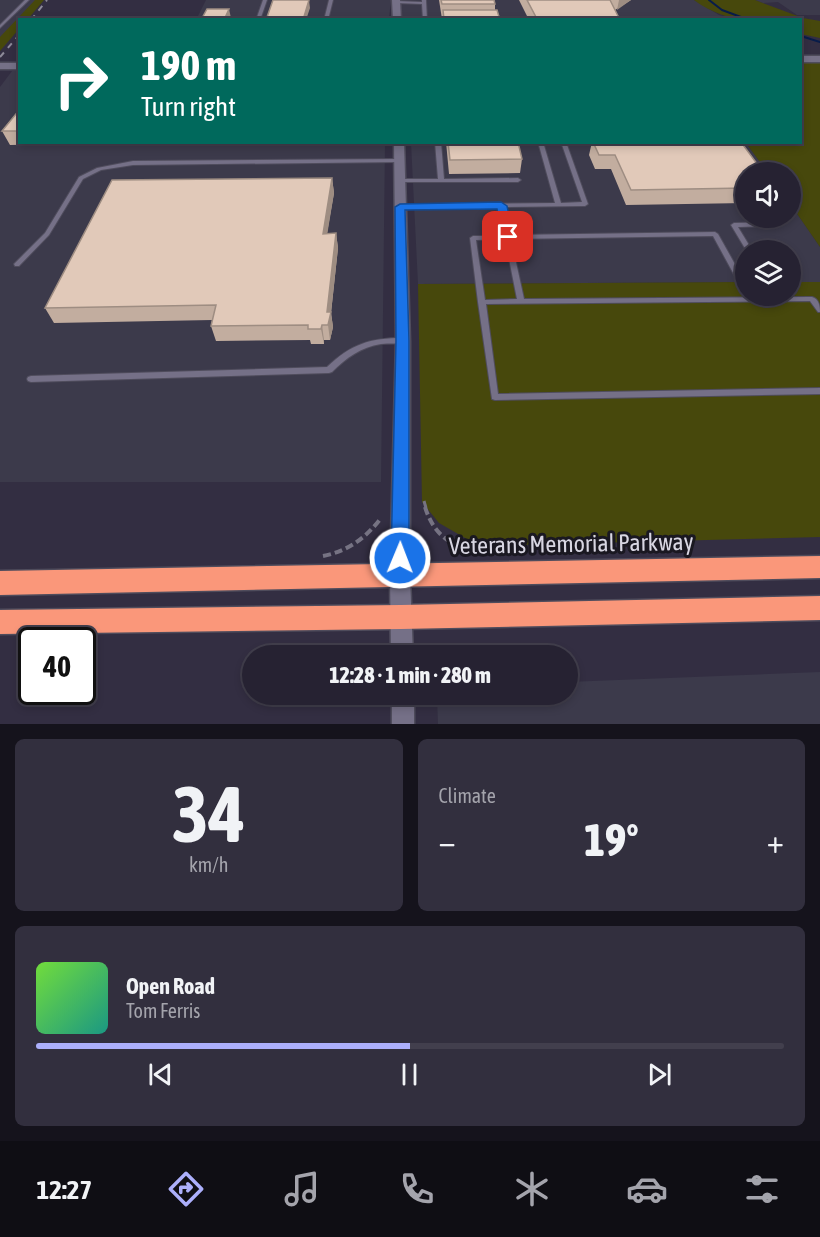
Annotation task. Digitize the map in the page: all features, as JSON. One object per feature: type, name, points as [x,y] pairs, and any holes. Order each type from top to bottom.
[{"type":"highway","name":"Veterans Memorial Parkway","points":[[0,583],[820,567]]},
{"type":"highway","points":[[0,622],[401,617],[820,608]]},
{"type":"street","points":[[396,1],[397,18]]},
{"type":"street","points":[[802,59],[820,59]]},
{"type":"street","points":[[0,66],[18,66]]},
{"type":"street","points":[[399,144],[403,341],[400,576],[402,645]]},
{"type":"street","points":[[403,705],[404,724]]},
{"type":"lane","points":[[0,27],[27,0]]},
{"type":"lane","points":[[259,18],[265,0]]},
{"type":"lane","points":[[326,18],[331,0]]},
{"type":"lane","points":[[396,1],[424,1],[425,18]]},
{"type":"lane","points":[[438,144],[441,180]]},
{"type":"lane","points":[[541,144],[559,205]]},
{"type":"lane","points":[[400,207],[585,204],[564,144]]},
{"type":"lane","points":[[17,264],[47,234],[81,178],[99,169],[134,163],[399,161]]},
{"type":"lane","points":[[400,181],[518,180]]},
{"type":"lane","points":[[501,206],[521,302]]},
{"type":"lane","points":[[735,271],[715,234],[473,238],[495,397],[820,391]]},
{"type":"lane","points":[[481,302],[735,297]]},
{"type":"lane","points":[[801,298],[812,298],[820,310]]},
{"type":"lane","points":[[31,379],[328,370],[357,348],[368,343],[403,341]]},
{"type":"path","points":[[424,501],[428,518],[440,537],[456,549],[484,554]]},
{"type":"path","points":[[316,556],[326,556],[358,543],[373,531],[381,518]]},
{"type":"shaded area","points":[[0,0],[40,0],[22,18],[18,18],[18,23],[0,50]]},
{"type":"shaded area","points":[[35,0],[44,0],[29,18],[18,18],[18,30],[0,51],[0,37]]},
{"type":"shaded area","points":[[206,0],[391,0],[389,18],[197,18]]},
{"type":"shaded area","points":[[391,0],[694,0],[719,15],[730,18],[391,18]]},
{"type":"shaded area","points":[[694,0],[755,0],[803,18],[820,21],[820,38],[802,34],[802,18],[733,18],[707,8]]},
{"type":"shaded area","points":[[755,0],[820,0],[820,15],[797,15],[778,2],[763,3]]},
{"type":"shaded area","points":[[820,62],[820,247],[801,219],[801,162],[760,162],[747,144],[802,144],[802,63]]},
{"type":"shaded area","points":[[12,71],[18,71],[18,144],[385,144],[381,482],[0,482],[0,87]]},
{"type":"shaded area","points":[[411,144],[747,144],[760,162],[735,162],[735,228],[801,228],[801,219],[820,247],[820,282],[801,282],[801,240],[735,240],[735,282],[418,284]]},
{"type":"shaded area","points":[[735,282],[735,306],[801,306],[801,282],[820,282],[820,537],[479,546],[439,523],[422,502],[418,284]]},
{"type":"shaded area","points":[[820,672],[820,724],[438,724],[437,705],[578,705],[578,682]]},
{"type":"building","points":[[273,0],[309,0],[304,18],[267,18]]},
{"type":"building","points":[[441,0],[494,0],[495,4],[442,4]]},
{"type":"building","points":[[527,0],[610,0],[619,18],[541,18],[536,17]]},
{"type":"building","points":[[207,9],[229,9],[225,18],[202,18]]},
{"type":"building","points":[[443,10],[497,10],[499,18],[444,18]]},
{"type":"building","points":[[18,111],[18,131],[2,131]]},
{"type":"building","points":[[448,144],[518,144],[522,159],[450,160]]},
{"type":"building","points":[[594,144],[742,144],[756,162],[735,162],[735,188],[631,190],[615,155],[599,155]]},
{"type":"building","points":[[332,178],[323,234],[336,233],[327,312],[331,312],[328,325],[322,325],[321,329],[308,329],[308,325],[211,326],[216,305],[45,308],[112,180]]},
{"type":"waterway","points":[[709,0],[722,10],[744,18]]},
{"type":"waterway","points":[[802,36],[820,42]]},
{"type":"railway","points":[[33,18],[47,0]]},
{"type":"railway","points":[[0,57],[18,36]]},
{"type":"route","points":[[400,558],[403,341],[400,207],[501,206],[508,237]]}]
